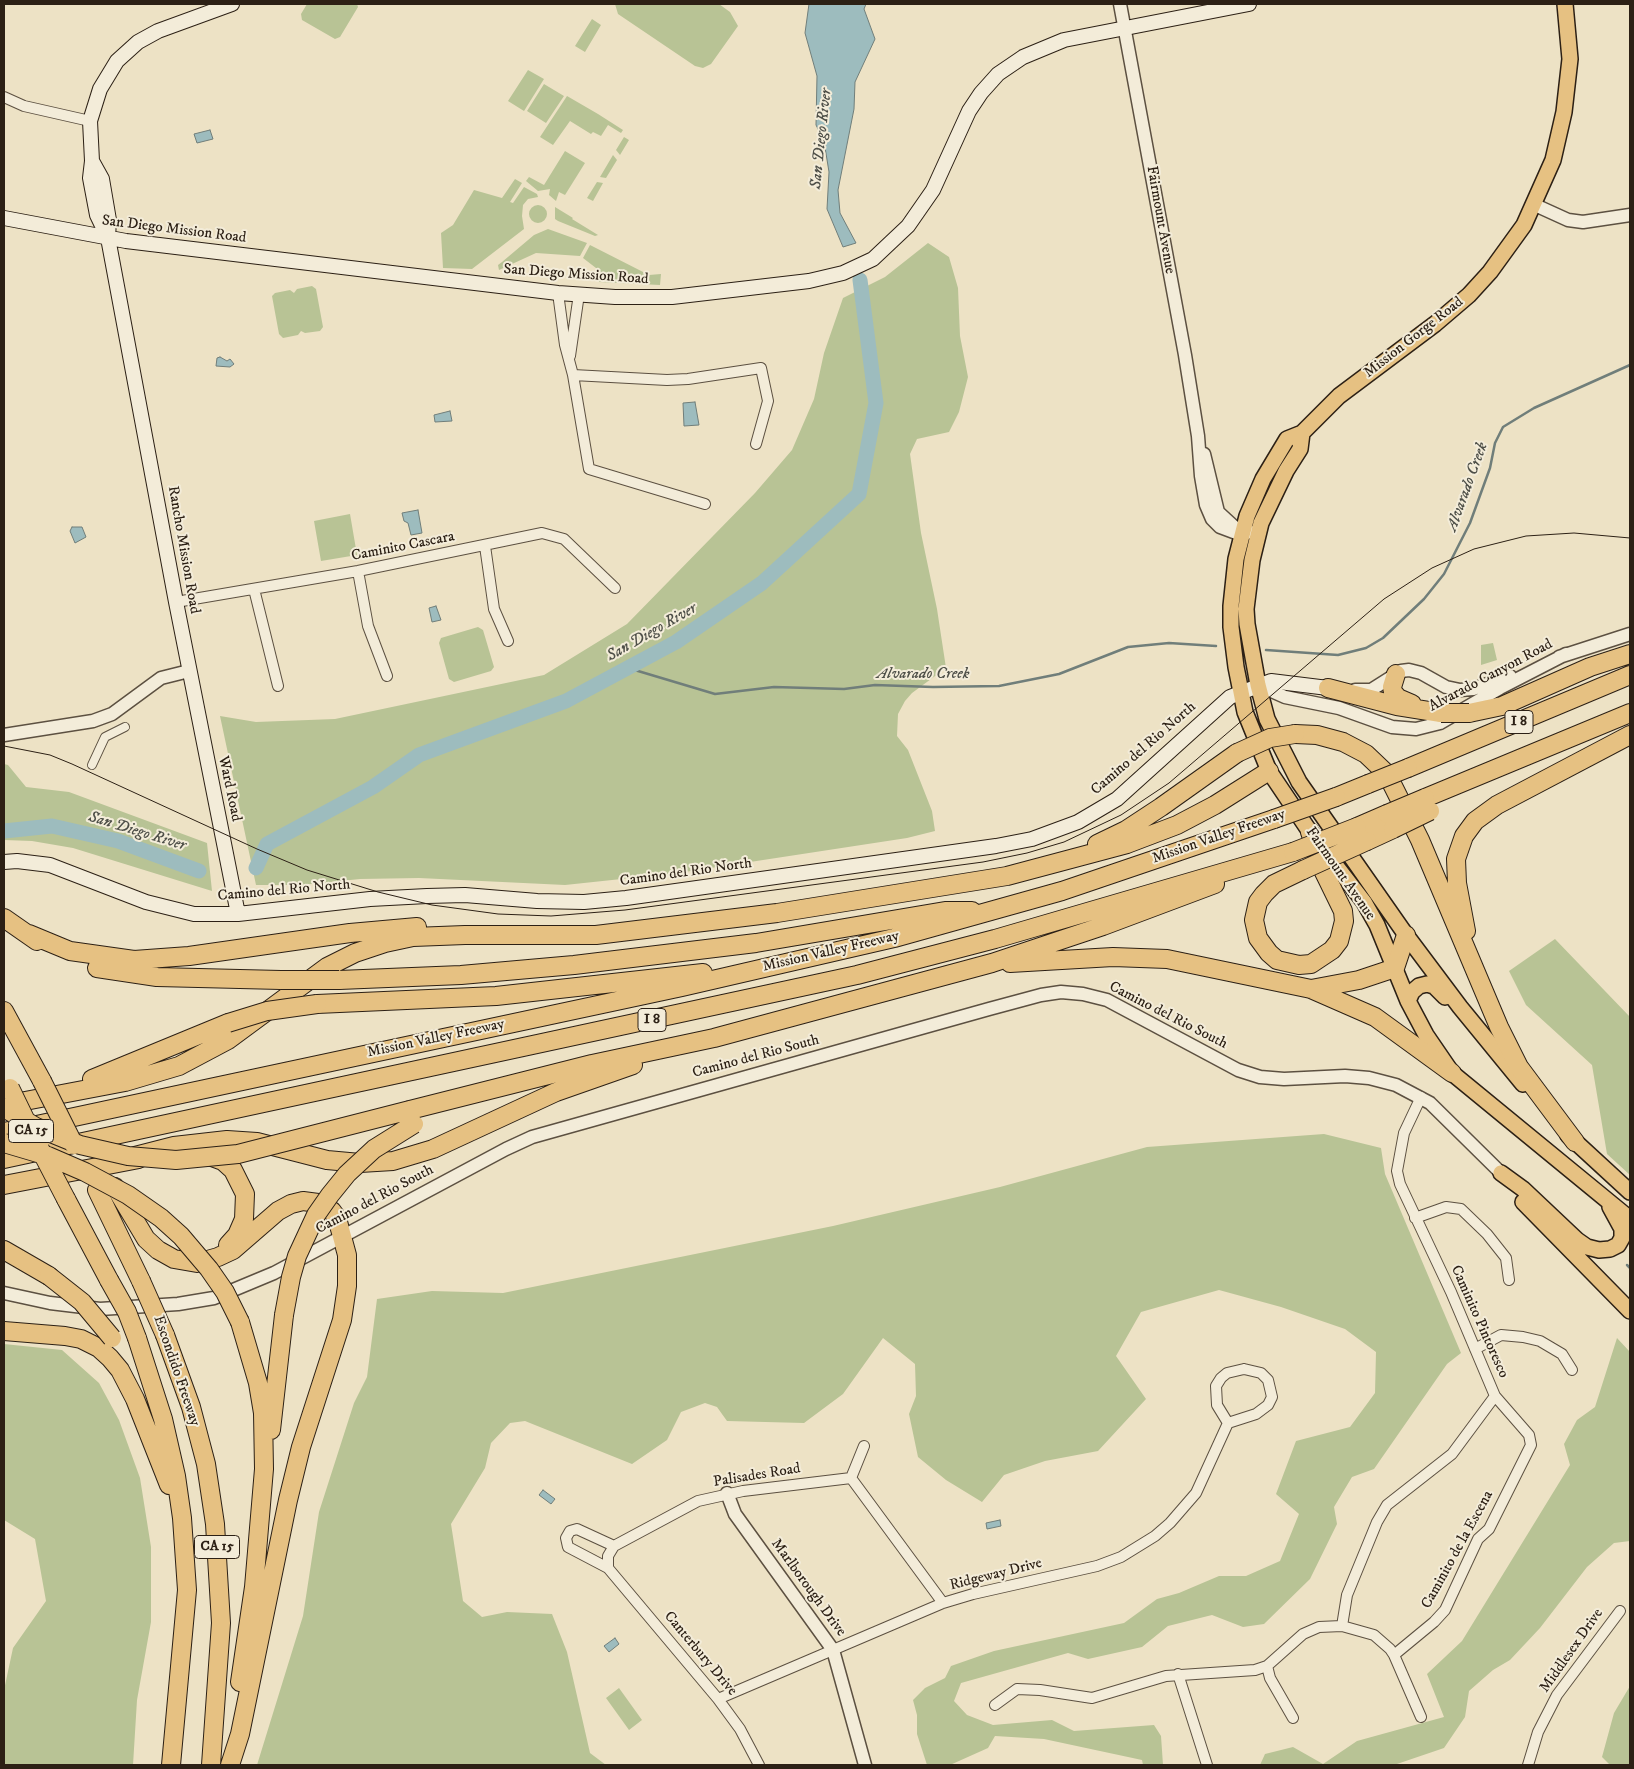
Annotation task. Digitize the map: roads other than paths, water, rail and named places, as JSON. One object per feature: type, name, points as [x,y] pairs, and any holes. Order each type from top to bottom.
[{"type":"highway","points":[[1328,688],[1436,713],[1468,711],[1502,706],[1590,667],[1630,654]]},
{"type":"highway","points":[[1396,674],[1392,687],[1398,698],[1436,713]]},
{"type":"highway","name":"Mission Valley Freeway","points":[[4,1132],[743,973],[894,938],[995,911],[1336,797],[1630,675]]},
{"type":"highway","name":"Mission Valley Freeway","points":[[4,1159],[856,975],[995,939],[1293,852],[1356,827],[1390,822],[1508,763],[1630,713]]},
{"type":"highway","points":[[1056,864],[1133,825],[1237,753],[1270,738],[1295,734],[1317,736],[1343,742],[1366,754],[1387,774],[1420,840],[1499,1027],[1519,1067],[1575,1142]]},
{"type":"highway","points":[[1474,968],[1456,871],[1456,859],[1464,836],[1476,821],[1497,805],[1630,735]]},
{"type":"highway","points":[[5,1096],[30,1099],[140,1078],[167,1070],[198,1057],[228,1040],[326,967],[355,953],[385,943],[414,937],[596,935],[777,913],[1007,876],[1127,844],[1177,825],[1215,806],[1269,771]]},
{"type":"highway","points":[[1310,832],[1322,868],[1343,911],[1344,921],[1339,941],[1332,950],[1311,964],[1299,965],[1277,960],[1269,954],[1258,938],[1254,920],[1258,902],[1274,884],[1303,870],[1367,841],[1390,822]]},
{"type":"highway","points":[[5,1096],[36,1127],[87,1147],[128,1156],[176,1160],[238,1154],[412,1117],[507,1087],[592,1064],[714,1038],[992,963],[1166,904],[1293,852]]},
{"type":"highway","points":[[4,918],[58,954],[100,969],[157,977],[339,980],[461,975],[574,965],[756,942],[945,911],[995,911]]},
{"type":"highway","points":[[29,934],[70,951],[134,960],[188,956],[350,933],[414,927],[601,929],[613,932]]},
{"type":"highway","points":[[1311,989],[1358,980],[1395,968],[1406,935]]},
{"type":"highway","points":[[992,963],[1035,963],[1113,958],[1167,959],[1311,989],[1375,1017],[1452,1073]]},
{"type":"highway","points":[[30,1099],[107,1074],[228,1023],[267,1011],[317,1004],[481,997],[695,973],[743,973]]},
{"type":"highway","name":"Escondido Freeway","points":[[4,1011],[42,1081],[153,1305],[191,1407],[206,1464],[215,1524],[221,1623],[211,1765]]},
{"type":"highway","points":[[117,1162],[155,1150],[227,1140],[257,1142],[327,1160],[360,1163],[393,1161],[433,1149],[563,1089],[714,1038]]},
{"type":"highway","name":"Escondido Freeway","points":[[5,1096],[53,1175],[127,1312],[163,1419],[176,1476],[182,1518],[187,1590],[171,1765]]},
{"type":"highway","points":[[264,1469],[271,1434],[284,1315],[290,1277],[297,1256],[316,1215],[347,1174],[412,1117]]},
{"type":"highway","points":[[62,1122],[115,1187],[140,1229],[158,1250],[182,1262],[210,1259],[233,1250],[278,1211],[297,1202],[313,1202],[328,1208],[337,1218],[343,1236],[347,1255],[347,1286],[342,1320],[297,1464],[240,1734],[230,1765]]},
{"type":"highway","points":[[4,1144],[60,1161],[120,1190],[166,1223],[210,1259],[240,1322],[258,1383],[264,1431],[264,1469],[254,1587],[230,1765]]},
{"type":"highway","points":[[4,1185],[117,1162],[192,1153],[207,1155],[223,1162],[233,1170],[243,1188],[246,1211],[237,1236],[210,1259]]},
{"type":"highway","points":[[4,1250],[48,1276],[82,1302],[112,1338],[134,1375],[143,1396],[150,1415],[159,1460]]},
{"type":"highway","points":[[4,1331],[80,1339],[99,1348],[120,1370],[135,1398],[182,1518]]},
{"type":"main road","name":"Rancho Mission Road","points":[[189,671],[108,238],[97,215],[90,178],[92,161],[90,121],[100,89],[112,68],[138,42],[158,31],[232,4]]},
{"type":"main road","name":"San Diego Mission Road","points":[[4,218],[108,238],[558,293],[615,297],[672,297],[809,281],[843,273],[873,259],[908,226],[933,190],[969,111],[981,93],[998,74],[1023,57],[1046,45],[1248,4]]},
{"type":"main road","name":"Mission Gorge Road","points":[[1242,534],[1247,516],[1274,460],[1287,439],[1302,433],[1339,396],[1435,324],[1469,295],[1490,272],[1524,225],[1553,160],[1564,112],[1570,59],[1565,4]]},
{"type":"main road","name":"Mission Gorge Road","points":[[1259,532],[1275,492],[1300,449],[1302,433]]},
{"type":"main road","name":"Fairmount Avenue","points":[[1259,532],[1252,560],[1246,609],[1249,641],[1267,719],[1299,782],[1406,935],[1460,1007],[1519,1080],[1575,1142],[1630,1192]]},
{"type":"main road","name":"Fairmount Avenue","points":[[1242,534],[1236,559],[1230,606],[1233,645],[1241,691],[1252,733],[1269,771],[1310,832],[1364,902],[1395,968],[1408,1001],[1426,1035],[1452,1073],[1630,1219]]},
{"type":"main road","name":"Ward Road","points":[[189,671],[238,914]]},
{"type":"main road","name":"Camino del Rio North","points":[[4,862],[17,861],[50,865],[146,902],[194,914],[238,914],[354,900],[427,896],[584,902],[977,849],[1023,840],[1078,822],[1117,799],[1220,704],[1241,691],[1278,680],[1328,688]]},
{"type":"main road","points":[[1408,1001],[1412,992],[1419,986],[1427,984],[1434,986],[1452,1004],[1460,1007]]},
{"type":"main road","points":[[1501,1173],[1523,1188],[1577,1240],[1599,1250],[1610,1249],[1618,1245],[1622,1238],[1620,1222],[1601,1196]]},
{"type":"main road","points":[[1501,1173],[1516,1195],[1630,1311]]},
{"type":"street","name":"Fairmount Avenue","points":[[1120,4],[1198,436],[1211,475],[1216,508],[1242,534]]},
{"type":"street","points":[[4,98],[24,106],[90,121]]},
{"type":"street","points":[[1534,205],[1568,220],[1583,222],[1630,215]]},
{"type":"street","points":[[558,293],[565,344],[573,375],[589,469],[705,504]]},
{"type":"street","points":[[570,362],[579,294]]},
{"type":"street","points":[[573,375],[688,379],[761,368],[768,401],[756,444]]},
{"type":"street","points":[[1242,534],[1259,532]]},
{"type":"street","name":"Caminito Cascara","points":[[176,602],[358,571],[542,533],[564,539],[615,588]]},
{"type":"street","points":[[486,546],[494,610],[508,641]]},
{"type":"street","points":[[358,571],[368,626],[387,676]]},
{"type":"street","points":[[254,589],[278,686]]},
{"type":"street","name":"Alvarado Canyon Road","points":[[1396,674],[1401,671],[1415,670],[1446,687],[1473,689],[1566,654],[1630,634]]},
{"type":"street","name":"Alvarado Canyon Road","points":[[1258,685],[1285,697],[1331,706],[1392,727],[1405,729],[1440,723],[1468,711],[1500,688],[1566,654]]},
{"type":"street","points":[[4,735],[94,721],[112,714],[161,678],[189,671]]},
{"type":"street","points":[[1328,688],[1371,690],[1381,686],[1396,674]]},
{"type":"street","points":[[1468,711],[1473,689]]},
{"type":"street","points":[[92,765],[105,737],[125,727]]},
{"type":"street","name":"Camino del Rio South","points":[[4,1293],[50,1303],[100,1309],[214,1298],[274,1273],[506,1149],[541,1134],[1041,995],[1061,992],[1083,994],[1107,1000],[1238,1070],[1260,1077],[1369,1078],[1396,1085],[1430,1103],[1501,1173]]},
{"type":"street","name":"Caminito Pintoresco","points":[[1342,1626],[1348,1595],[1377,1522],[1387,1505],[1452,1454],[1495,1396],[1451,1292],[1400,1184],[1397,1171],[1404,1133],[1421,1097]]},
{"type":"street","points":[[1416,1218],[1446,1207],[1461,1209],[1487,1234],[1506,1258],[1509,1280]]},
{"type":"street","points":[[1474,1349],[1501,1335],[1523,1337],[1540,1341],[1562,1354],[1572,1370]]},
{"type":"street","points":[[1244,1369],[1261,1374],[1268,1380],[1271,1388],[1272,1398],[1268,1405],[1256,1414],[1228,1423],[1217,1405],[1215,1396],[1220,1378],[1227,1373],[1244,1369]]},
{"type":"street","name":"Caminito de la Escena","points":[[1394,1655],[1434,1622],[1445,1610],[1478,1539],[1489,1529],[1529,1452],[1531,1445],[1528,1435],[1495,1396]]},
{"type":"street","name":"Ridgeway Drive","points":[[718,1699],[943,1603],[973,1594],[1097,1566],[1121,1557],[1155,1536],[1170,1523],[1196,1493],[1228,1423]]},
{"type":"street","points":[[864,1446],[851,1478],[943,1603]]},
{"type":"street","name":"Palisades Road","points":[[614,1546],[698,1501],[727,1493],[851,1478]]},
{"type":"street","name":"Marlborough Drive","points":[[727,1493],[735,1514],[833,1650],[865,1765]]},
{"type":"street","points":[[577,1528],[614,1546],[608,1556],[608,1568],[568,1547],[566,1538],[570,1531],[577,1528]]},
{"type":"street","name":"Canterbury Drive","points":[[608,1568],[718,1699],[740,1729],[759,1765]]},
{"type":"street","name":"Middlesex Drive","points":[[1528,1765],[1538,1732],[1558,1695],[1620,1611]]},
{"type":"street","points":[[995,1705],[1017,1689],[1040,1690],[1092,1698],[1178,1674],[1255,1670],[1267,1666],[1303,1634],[1319,1627],[1342,1626],[1374,1635],[1394,1655],[1421,1717]]},
{"type":"street","points":[[1267,1666],[1270,1678],[1293,1718]]},
{"type":"street","points":[[1178,1674],[1207,1765]]},
{"type":"water","points":[[809,4],[866,4],[864,9],[875,39],[855,82],[854,109],[838,190],[840,213],[856,243],[843,247],[827,209],[829,172],[824,141],[816,125],[817,76],[805,33]]},
{"type":"water","points":[[210,130],[213,139],[197,143],[194,134]]},
{"type":"water","points":[[220,357],[227,361],[230,359],[234,364],[230,367],[216,366],[217,358]]},
{"type":"water","points":[[695,402],[699,425],[684,426],[683,403]]},
{"type":"water","points":[[450,411],[452,421],[435,422],[434,415]]},
{"type":"water","points":[[418,510],[422,533],[411,535],[408,523],[404,521],[402,513]]},
{"type":"water","points":[[72,527],[82,527],[86,537],[75,543],[70,531]]},
{"type":"water","points":[[436,606],[441,620],[432,622],[429,608]]},
{"type":"water","points":[[543,1490],[555,1499],[551,1504],[539,1495]]},
{"type":"water","points":[[1000,1520],[1001,1526],[987,1529],[986,1523]]},
{"type":"water","points":[[615,1638],[619,1644],[609,1652],[604,1646]]},
{"type":"waterway","name":"San Diego River","points":[[256,868],[267,844],[373,787],[419,755],[566,701],[676,642],[762,583],[859,494],[876,403],[860,280]]},
{"type":"waterway","name":"Alvarado Creek","points":[[1266,650],[1338,655],[1366,648],[1383,638],[1424,599],[1444,574],[1470,523],[1490,468],[1495,443],[1503,427],[1534,408],[1630,365]]},
{"type":"waterway","name":"Alvarado Creek","points":[[628,668],[715,694],[774,687],[844,689],[875,685],[933,687],[999,686],[1059,674],[1128,647],[1169,643],[1216,646]]},
{"type":"waterway","name":"San Diego River","points":[[4,831],[52,826],[118,841],[199,871]]},
{"type":"waterway","points":[[1627,1265],[1630,1268]]},
{"type":"tram line","points":[[4,746],[50,755],[307,870],[378,892],[432,905],[498,914],[551,916],[625,910],[983,862],[1027,853],[1064,842],[1121,815],[1169,783],[1384,599],[1432,568],[1474,549],[1526,536],[1574,533],[1630,538]]}]
